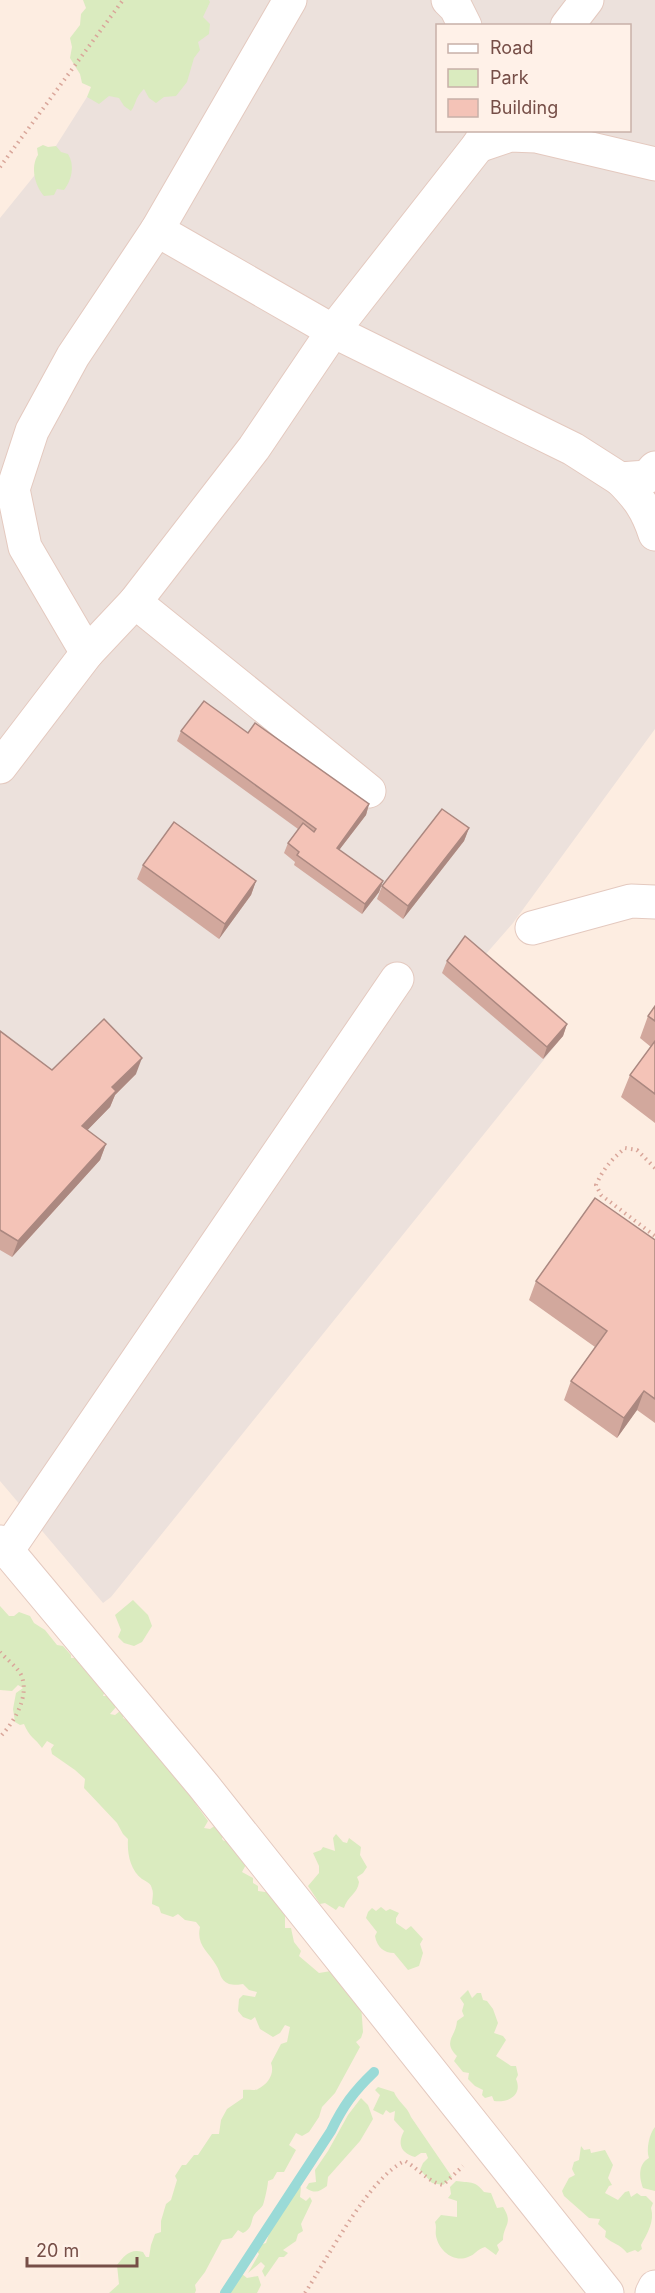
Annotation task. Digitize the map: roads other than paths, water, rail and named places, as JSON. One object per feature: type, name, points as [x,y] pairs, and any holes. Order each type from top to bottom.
[{"type":"street","points":[[87,653],[25,547],[13,489],[32,431],[73,356],[157,230],[291,0]]},
{"type":"street","points":[[448,0],[456,8],[464,24]]},
{"type":"street","points":[[569,24],[588,0]]},
{"type":"street","points":[[0,767],[87,653],[135,602],[254,448],[333,331],[482,136],[532,133],[655,164]]},
{"type":"street","points":[[157,230],[333,331],[573,449],[620,479],[638,497],[650,518],[655,534]]},
{"type":"street","points":[[620,479],[647,477],[655,468]]},
{"type":"street","points":[[135,602],[369,791]]},
{"type":"street","points":[[532,928],[631,901],[655,902]]},
{"type":"street","points":[[397,980],[4,1546],[203,1785],[607,2293]]},
{"type":"street","points":[[652,2293],[655,2288]]},
{"type":"waterway","points":[[225,2293],[345,2106],[374,2072]]}]
